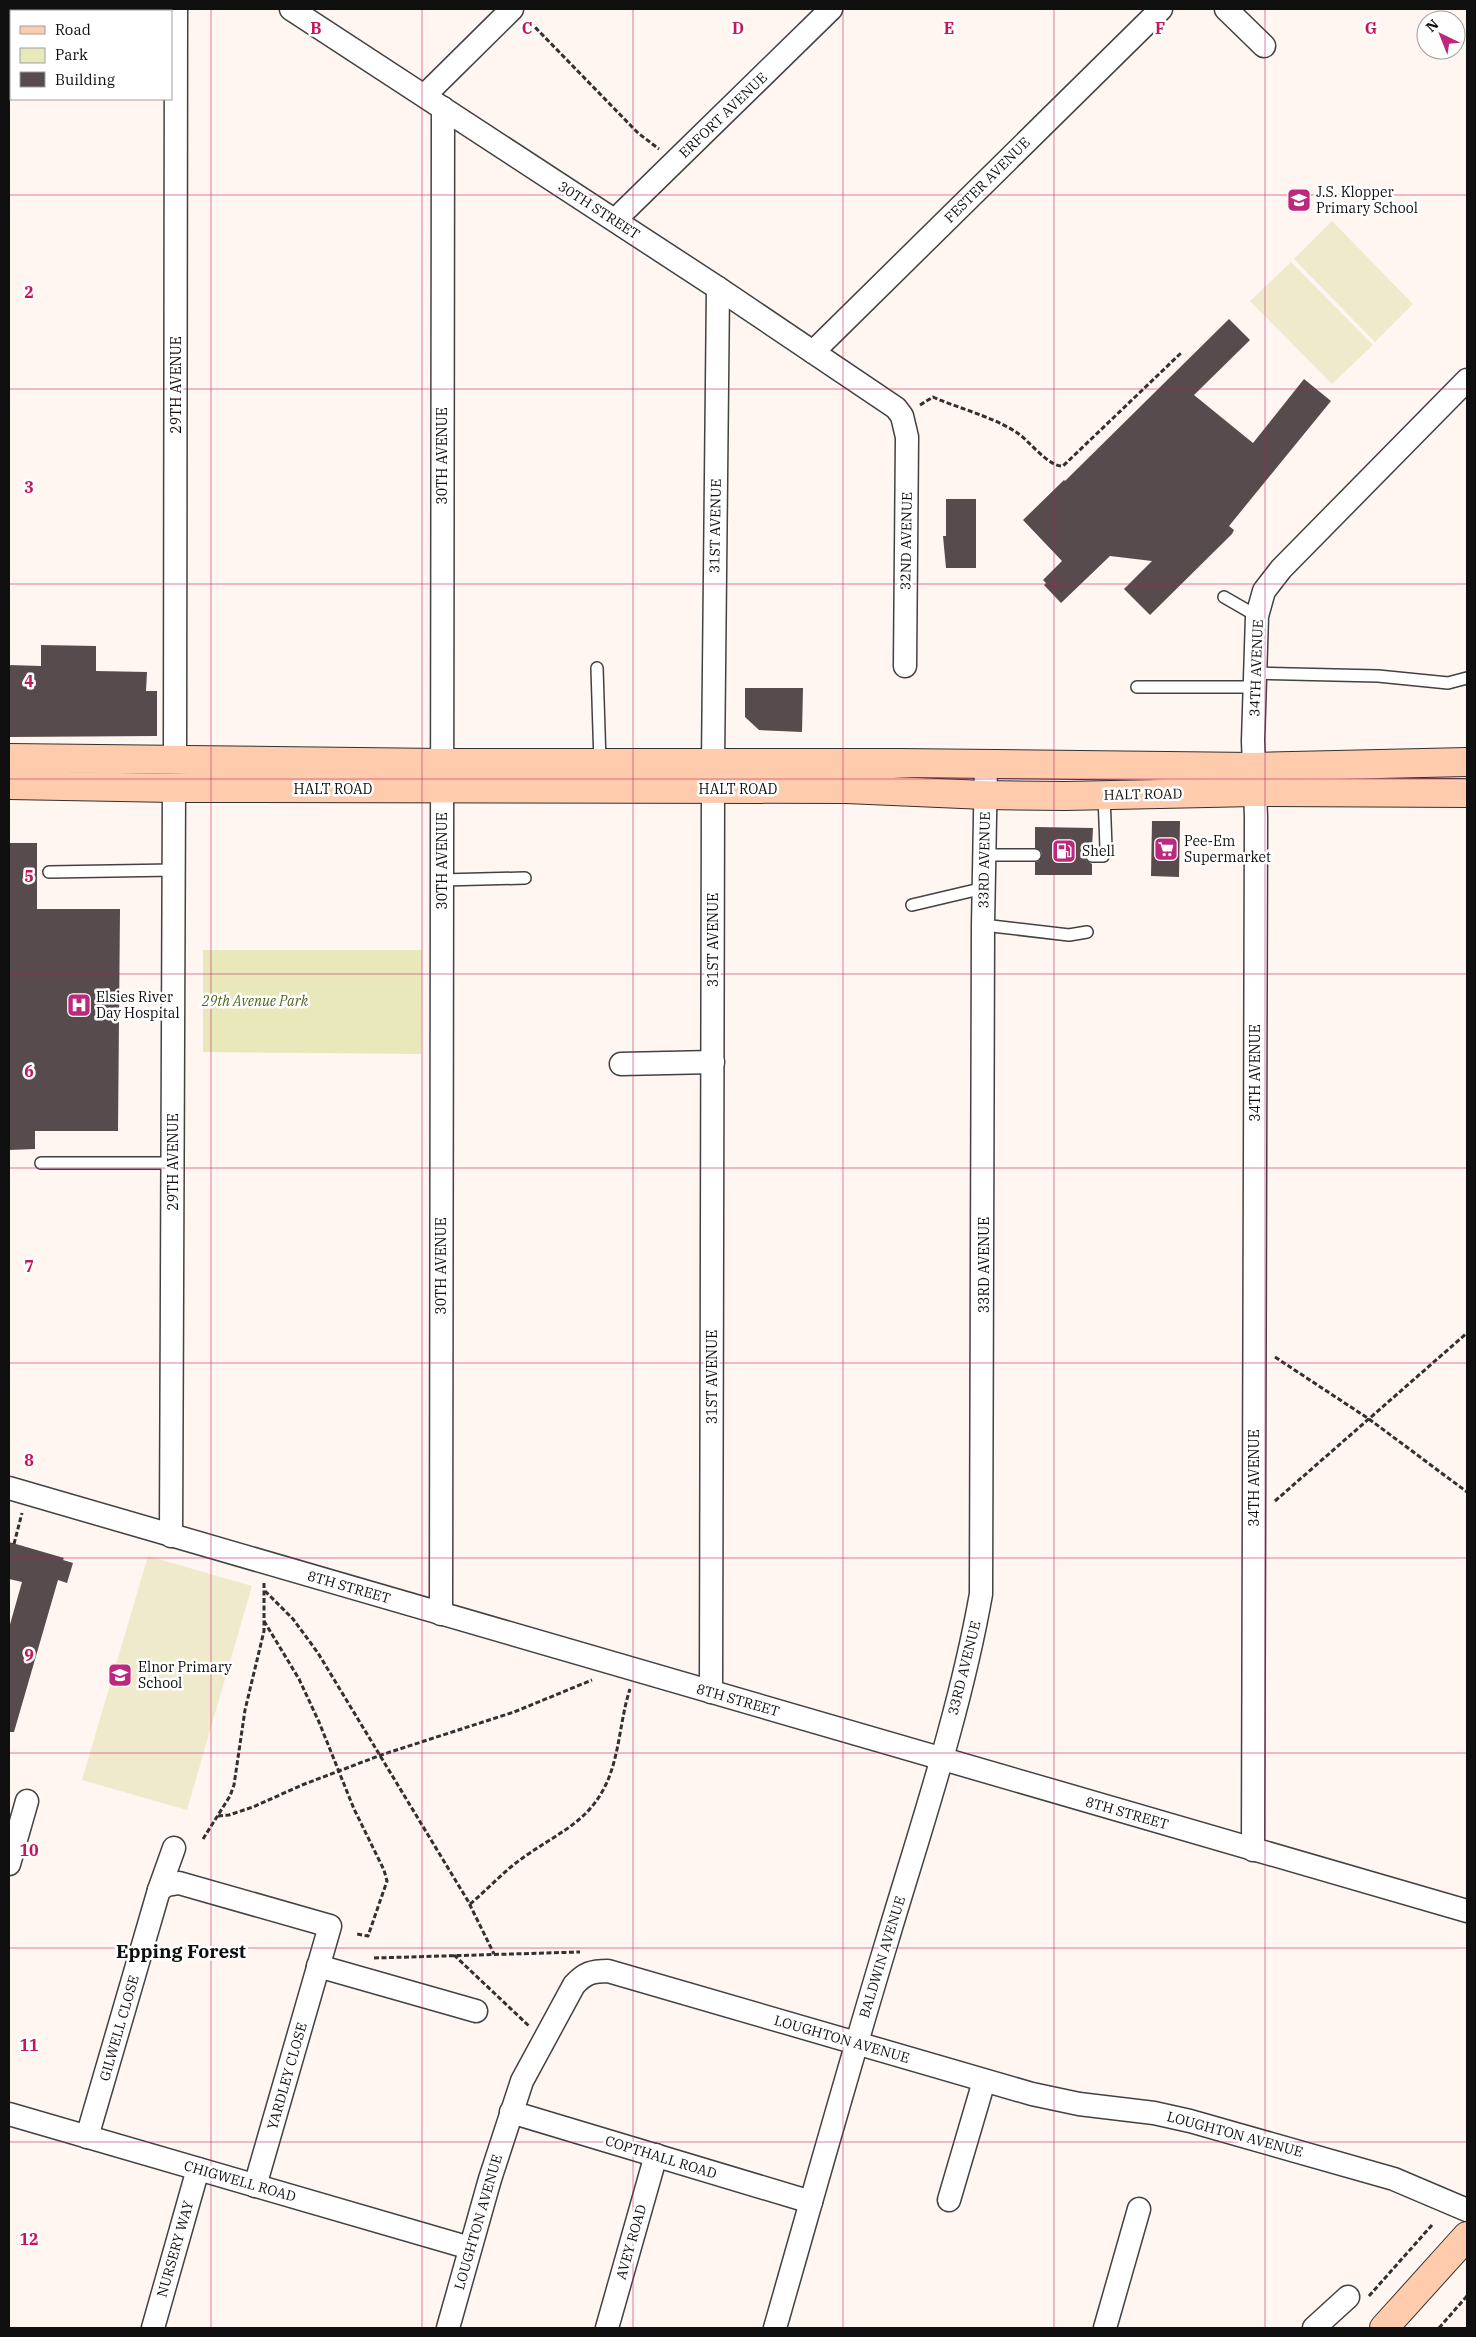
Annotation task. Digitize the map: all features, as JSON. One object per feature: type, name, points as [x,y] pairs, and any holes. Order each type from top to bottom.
[{"type":"street","name":"29TH AVENUE","points":[[175,760],[176,9]]},
{"type":"street","name":"30TH STREET","points":[[291,9],[425,95],[885,399],[902,416]]},
{"type":"street","name":"ERFORT AVENUE","points":[[615,220],[831,9]]},
{"type":"street","name":"FESTER AVENUE","points":[[813,352],[1161,9]]},
{"type":"street","points":[[1226,9],[1264,46]]},
{"type":"street","points":[[425,95],[518,12]]},
{"type":"street","name":"30TH AVENUE","points":[[441,1614],[443,108]]},
{"type":"street","name":"31ST AVENUE","points":[[711,1692],[713,777],[718,288]]},
{"type":"street","name":"34TH AVENUE","points":[[1253,1850],[1255,1354],[1254,680],[1257,616],[1264,592],[1280,569],[1467,380]]},
{"type":"street","name":"32ND AVENUE","points":[[902,416],[907,437],[905,666]]},
{"type":"street","name":"HALT ROAD","points":[[9,758],[175,760],[442,776],[713,777],[900,763],[986,764],[1467,793]]},
{"type":"street","name":"HALT ROAD","points":[[9,785],[174,788],[442,776],[600,763],[713,777],[846,789],[985,795],[1104,795],[1254,779],[1467,762]]},
{"type":"street","name":"33RD AVENUE","points":[[941,1760],[975,1629],[982,1576],[984,855],[986,764]]},
{"type":"street","name":"29TH AVENUE","points":[[171,1536],[174,788]]},
{"type":"street","points":[[621,1064],[713,1062]]},
{"type":"street","name":"8TH STREET","points":[[9,1488],[941,1760],[1467,1911]]},
{"type":"street","name":"BALDWIN AVENUE","points":[[775,2328],[856,2043],[941,1760]]},
{"type":"street","points":[[9,1864],[27,1801]]},
{"type":"street","name":"GILWELL CLOSE","points":[[87,2137],[159,1890],[174,1848]]},
{"type":"street","name":"YARDLEY CLOSE","points":[[159,1890],[167,1885],[179,1883],[330,1926],[255,2186]]},
{"type":"street","points":[[318,1966],[476,2011]]},
{"type":"street","name":"LOUGHTON AVENUE","points":[[448,2328],[470,2248],[522,2081],[574,1985],[583,1975],[593,1971],[608,1972],[1032,2094],[1079,2104],[1154,2113],[1190,2120],[1394,2179],[1467,2210]]},
{"type":"street","points":[[949,2200],[984,2081]]},
{"type":"street","name":"COPTHALL ROAD","points":[[511,2112],[811,2202]]},
{"type":"street","name":"CHIGWELL ROAD","points":[[9,2114],[470,2248]]},
{"type":"street","name":"AVEY ROAD","points":[[607,2328],[656,2155]]},
{"type":"street","name":"NURSERY WAY","points":[[152,2328],[198,2169]]},
{"type":"street","points":[[1105,2328],[1139,2209]]},
{"type":"street","points":[[1384,2328],[1467,2236]]},
{"type":"street","points":[[1314,2328],[1357,2298]]},
{"type":"lane","points":[[1224,597],[1257,616]]},
{"type":"lane","points":[[597,668],[600,763]]},
{"type":"lane","points":[[1137,687],[1254,680],[1378,676],[1448,683],[1467,678]]},
{"type":"lane","points":[[1092,856],[1103,856],[1106,848],[1104,795]]},
{"type":"lane","points":[[984,855],[1035,855]]},
{"type":"lane","points":[[49,872],[174,870]]},
{"type":"lane","points":[[442,880],[525,878]]},
{"type":"lane","points":[[912,905],[984,888]]},
{"type":"lane","points":[[984,925],[1069,935],[1087,932]]},
{"type":"lane","points":[[41,1163],[173,1163]]},
{"type":"path","points":[[518,12],[638,133],[675,162]]},
{"type":"path","points":[[902,416],[933,397],[1010,429],[1054,465],[1063,466],[1181,353]]},
{"type":"path","points":[[1254,1508],[1271,1505],[1467,1333]]},
{"type":"path","points":[[1255,1354],[1273,1356],[1369,1418],[1467,1492]]},
{"type":"path","points":[[14,1544],[23,1510]]},
{"type":"path","points":[[203,1839],[218,1816],[234,1785],[245,1710],[264,1621],[264,1575]]},
{"type":"path","points":[[265,1590],[293,1619],[318,1653],[470,1904],[494,1954]]},
{"type":"path","points":[[264,1621],[299,1679],[319,1722],[354,1809],[384,1870],[387,1881],[368,1936],[357,1934]]},
{"type":"path","points":[[218,1816],[229,1815],[254,1807],[338,1771],[381,1755],[514,1712],[594,1679]]},
{"type":"path","points":[[470,1904],[523,1857],[576,1824],[589,1812],[603,1791],[610,1774],[629,1691],[633,1683]]},
{"type":"path","points":[[367,1958],[582,1952]]},
{"type":"path","points":[[454,1955],[535,2031]]},
{"type":"path","points":[[1357,2298],[1432,2225]]},
{"type":"path","points":[[1428,2230],[1433,2233]]},
{"type":"path","points":[[1439,2328],[1467,2296]]},
{"type":"green space","name":"29th Avenue Park","points":[[203,950],[422,950],[421,1054],[203,1052]]},
{"type":"shaded area","points":[[1332,221],[1413,304],[1375,342],[1294,259]]},
{"type":"shaded area","points":[[1291,262],[1373,345],[1332,384],[1250,301]]},
{"type":"shaded area","points":[[148,1556],[252,1586],[187,1810],[82,1780]]},
{"type":"building","points":[[1229,319],[1250,340],[1194,395],[1253,443],[1304,379],[1331,401],[1229,526],[1234,530],[1232,534],[1150,615],[1124,589],[1152,561],[1110,556],[1061,603],[1044,585],[1046,583],[1043,580],[1062,561],[1023,520]]},
{"type":"building","points":[[946,499],[976,499],[976,568],[946,568],[943,536],[946,536]]},
{"type":"building","points":[[41,645],[96,646],[96,671],[147,672],[146,691],[157,691],[157,736],[9,737],[9,665],[41,666]]},
{"type":"building","points":[[745,688],[803,688],[802,732],[759,730],[745,717]]},
{"type":"building","name":"Pee-Em Supermarket","points":[[1152,821],[1180,821],[1179,877],[1151,876]]},
{"type":"building","points":[[1035,827],[1093,828],[1092,848],[1088,850],[1085,856],[1086,860],[1092,864],[1092,875],[1035,875],[1035,862],[1039,861],[1042,855],[1041,851],[1035,848]]},
{"type":"building","points":[[9,843],[37,843],[37,909],[120,909],[118,1131],[35,1131],[35,1149],[9,1150]]},
{"type":"building","points":[[9,1542],[64,1558],[63,1560],[73,1563],[67,1583],[58,1580],[14,1732],[9,1732],[9,1628],[22,1582],[9,1579]]},
{"type":"place","name":"J.S. Klopper Primary School","points":[[1299,200]]},
{"type":"place","name":"Pee-Em Supermarket","points":[[1166,849]]},
{"type":"place","name":"Shell","points":[[1064,851]]},
{"type":"place","name":"Elsies River Day Hospital","points":[[79,1005]]},
{"type":"place","name":"Elnor Primary School","points":[[120,1675]]},
{"type":"district","name":"Epping Forest","points":[[181,1951]]}]
